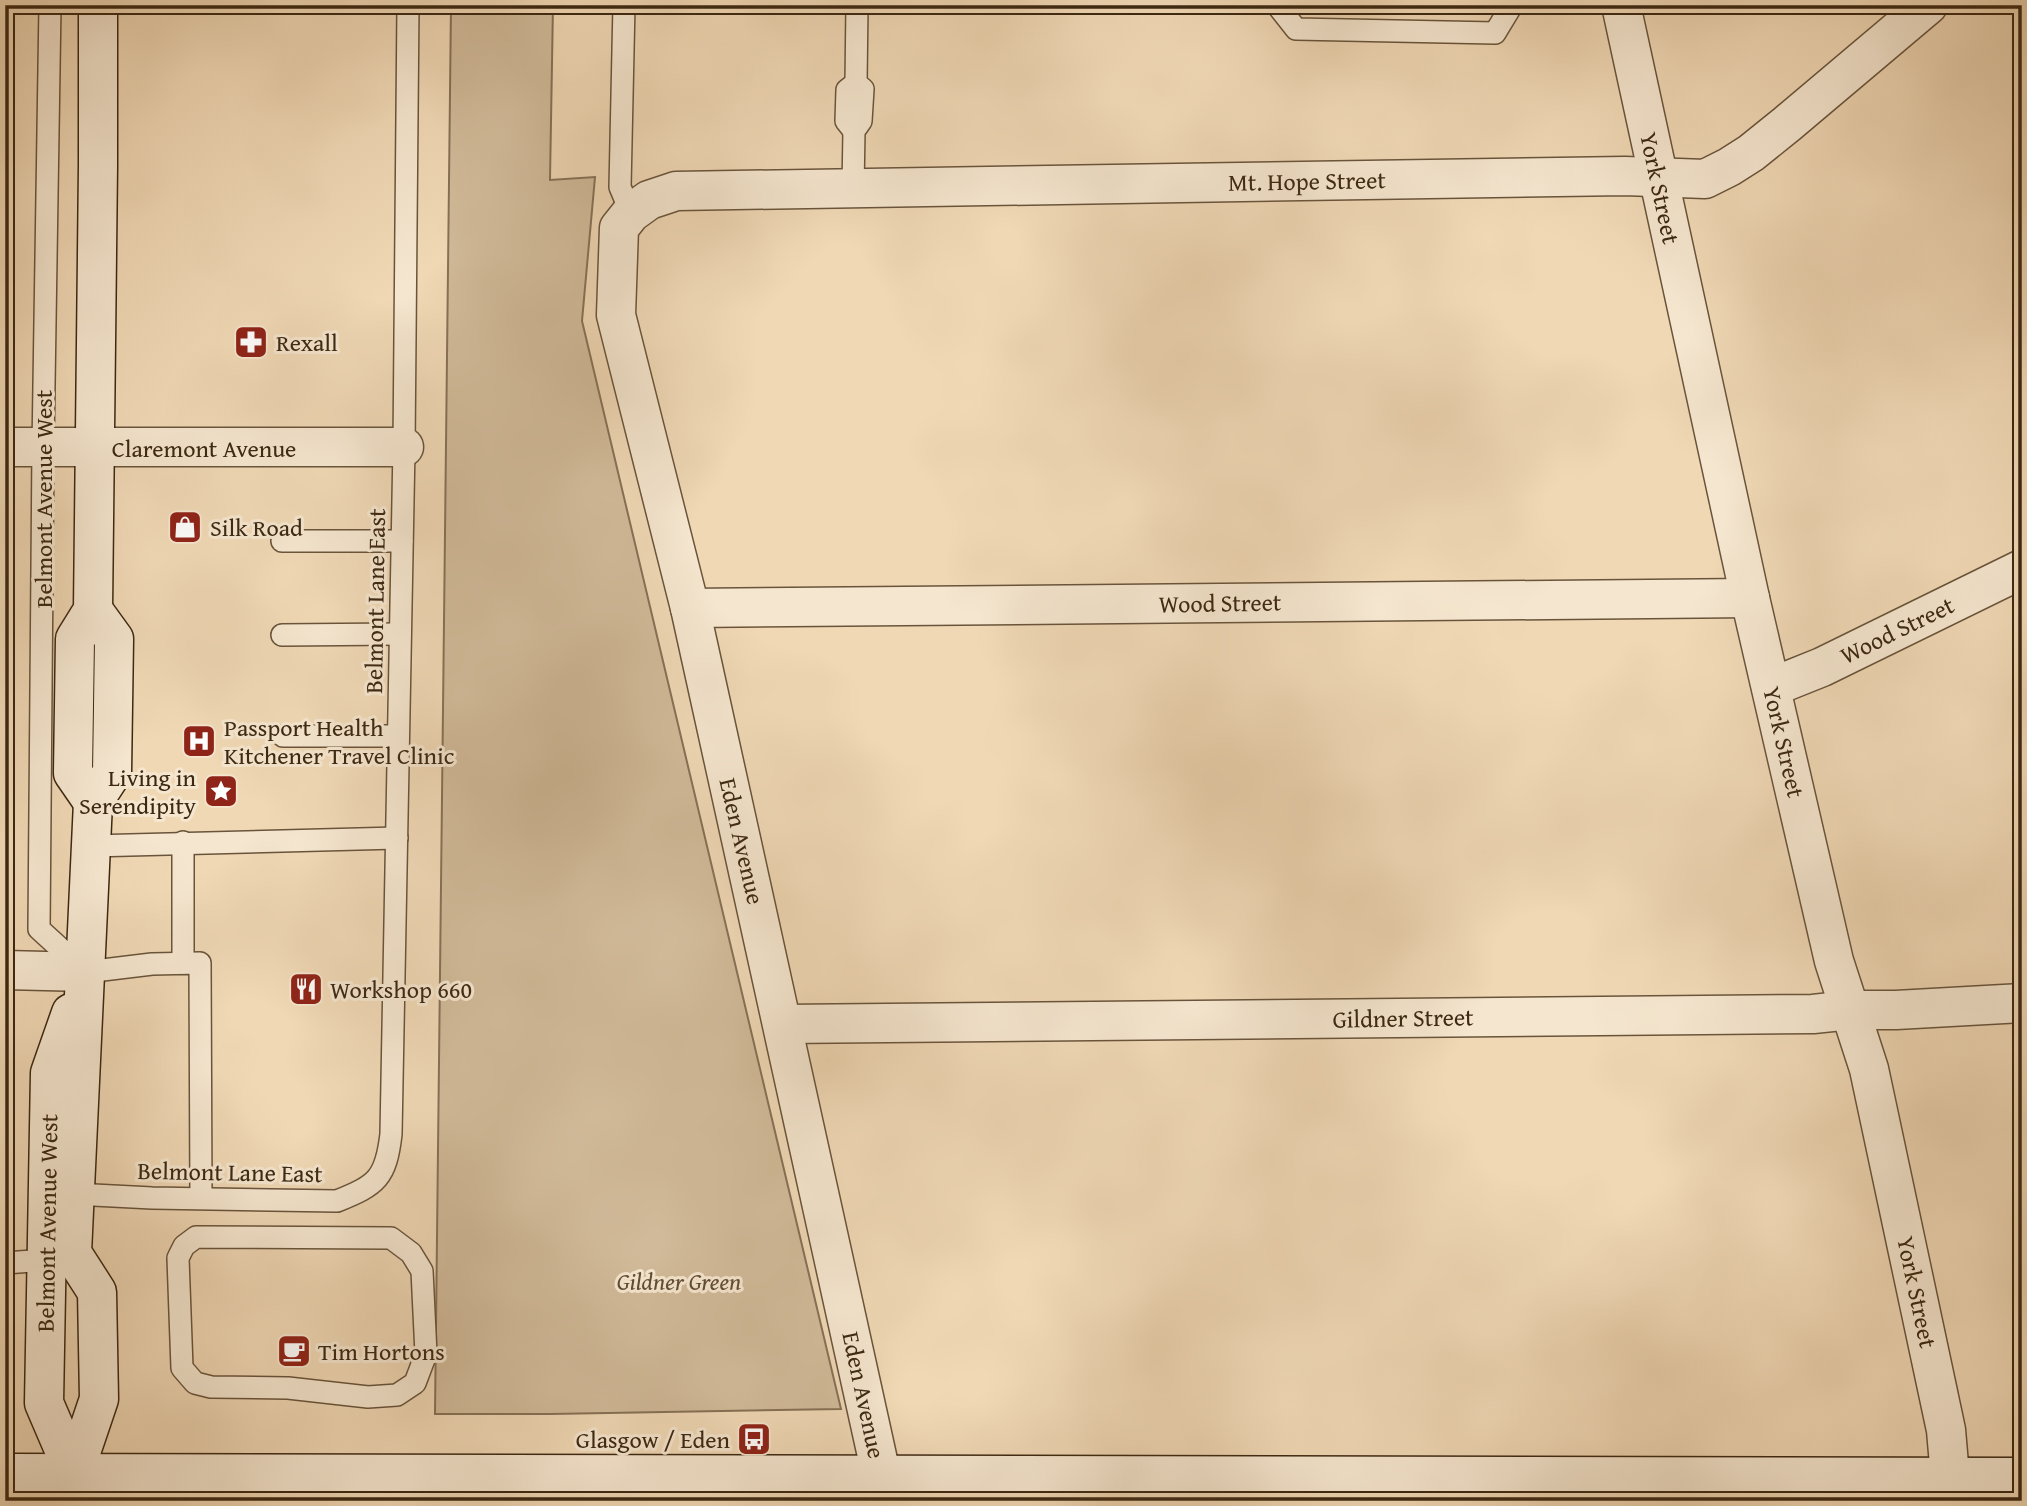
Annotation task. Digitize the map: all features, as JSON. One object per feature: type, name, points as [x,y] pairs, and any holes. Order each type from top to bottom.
[{"type":"street","name":"Belmont Avenue West","points":[[73,1487],[44,1403],[59,1256],[74,1194],[93,802],[112,774],[114,639],[93,610],[98,5]]},
{"type":"street","name":"York Street","points":[[1621,5],[1750,598],[1834,961],[1870,1069],[1946,1430],[1944,1489]]},
{"type":"street","name":"Mt. Hope Street","points":[[631,213],[649,200],[676,191],[1657,176],[1705,179],[1751,153],[1928,5]]},
{"type":"street","name":"Eden Avenue","points":[[631,213],[619,228],[616,315],[690,608],[783,1024],[881,1487]]},
{"type":"street","name":"Claremont Avenue","points":[[5,447],[404,447]]},
{"type":"street","name":"Wood Street","points":[[1772,687],[1822,667],[2022,569]]},
{"type":"street","name":"Wood Street","points":[[690,608],[1750,598]]},
{"type":"street","points":[[5,970],[86,972]]},
{"type":"street","name":"Belmont Avenue West","points":[[73,1487],[99,1399],[97,1292],[59,1256],[50,1073],[86,972]]},
{"type":"street","name":"Gildner Street","points":[[783,1024],[1813,1014],[2022,1003]]},
{"type":"street","points":[[5,1473],[73,1487],[1944,1489],[2022,1477]]},
{"type":"lane","name":"Belmont Avenue West","points":[[50,5],[39,929],[86,972]]},
{"type":"lane","name":"Belmont Lane East","points":[[74,1194],[337,1201],[363,1190],[379,1178],[389,1156],[404,447],[408,5]]},
{"type":"lane","points":[[624,5],[620,187],[631,213]]},
{"type":"lane","points":[[853,188],[854,131],[861,121],[863,89],[856,83],[857,5]]},
{"type":"lane","points":[[1277,5],[1296,29],[1495,33],[1513,5]]},
{"type":"lane","points":[[282,541],[402,541]]},
{"type":"lane","points":[[282,635],[400,634]]},
{"type":"lane","points":[[283,736],[398,736]]},
{"type":"lane","points":[[91,846],[397,838]]},
{"type":"lane","points":[[183,842],[183,963]]},
{"type":"lane","points":[[86,972],[152,964],[200,963],[201,1198]]},
{"type":"lane","points":[[196,1237],[391,1238],[411,1254],[422,1271],[426,1354],[415,1382],[397,1395],[368,1396],[288,1388],[211,1387],[195,1383],[182,1368],[178,1258],[184,1246],[196,1237]]},
{"type":"lane","points":[[5,1263],[59,1256]]},
{"type":"green space","name":"Gildner Green","points":[[451,5],[553,5],[550,180],[595,177],[582,321],[841,1409],[435,1414]]},
{"type":"place","name":"Rexall","points":[[251,342]]},
{"type":"place","name":"Silk Road","points":[[185,527]]},
{"type":"place","name":"Passport Health Kitchener Travel Clinic","points":[[199,741]]},
{"type":"place","name":"Living in Serendipity","points":[[221,791]]},
{"type":"place","name":"Workshop 660","points":[[306,989]]},
{"type":"place","name":"Tim Hortons","points":[[294,1351]]},
{"type":"place","name":"Glasgow / Eden","points":[[754,1439]]}]
